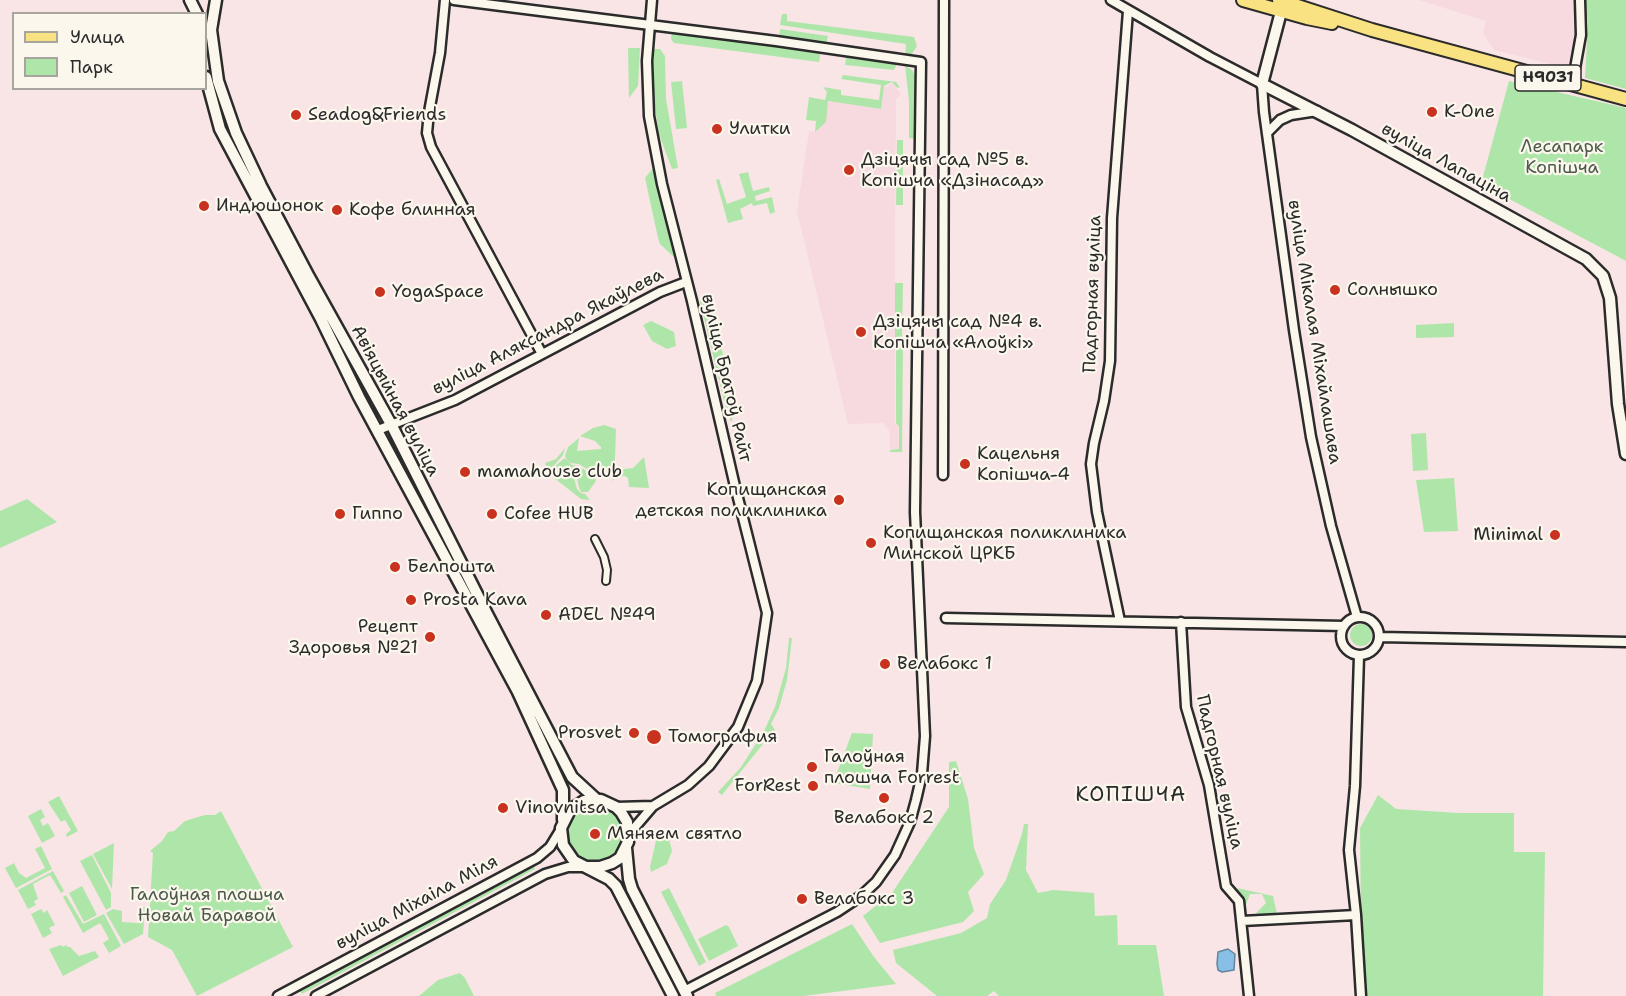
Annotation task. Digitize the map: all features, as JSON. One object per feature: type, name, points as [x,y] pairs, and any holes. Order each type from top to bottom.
[{"type":"main road","name":"Авіяцыйная вуліца","points":[[216,0],[211,30],[218,81],[236,133],[261,186],[303,267],[392,426],[571,774],[597,800]]},
{"type":"main road","name":"Н9031","points":[[1243,0],[1281,4],[1626,99]]},
{"type":"main road","points":[[1262,84],[1281,4]]},
{"type":"main road","name":"Авіяцыйная вуліца","points":[[207,81],[220,129],[359,397],[518,692],[563,790],[562,824]]},
{"type":"main road","name":"вуліца Лапаціна","points":[[1262,84],[1317,111],[1482,201],[1593,265],[1603,276],[1610,298],[1618,404],[1626,454]]},
{"type":"main road","points":[[587,867],[600,867],[612,863],[620,858],[626,847],[629,834],[626,820],[609,802],[584,801],[576,805],[562,824],[561,842],[574,861],[616,886],[673,996]]},
{"type":"main road","points":[[626,847],[632,889],[686,994]]},
{"type":"street","points":[[445,0],[440,53],[429,112],[428,133],[431,147],[542,354]]},
{"type":"street","points":[[454,0],[649,24],[921,62],[915,513],[925,736],[922,774],[916,801],[910,822],[895,855],[876,882],[861,896],[837,912],[686,994]]},
{"type":"street","name":"вуліца Братоў Райт","points":[[652,0],[646,61],[649,116],[662,184],[766,613],[757,681],[738,728],[716,759],[703,772],[688,785],[653,806]]},
{"type":"street","points":[[943,475],[944,0]]},
{"type":"street","name":"вуліца Лапаціна","points":[[1111,0],[1262,84]]},
{"type":"street","points":[[1572,85],[1581,35],[1580,0]]},
{"type":"street","name":"Падгорная вуліца","points":[[1120,621],[1097,512],[1091,464],[1110,361],[1112,218],[1128,11]]},
{"type":"street","name":"вуліца Мікалая Міхайлашава","points":[[1262,84],[1293,330],[1311,437],[1331,526],[1357,617]]},
{"type":"street","points":[[1267,133],[1280,120],[1291,115],[1317,111]]},
{"type":"street","name":"вуліца Аляксандра Якаўлева","points":[[378,430],[455,400],[660,292],[686,282]]},
{"type":"street","points":[[595,539],[604,557],[606,581]]},
{"type":"street","points":[[1357,617],[1366,617],[1379,629],[1378,645],[1367,655],[1351,654],[1341,641],[1344,626],[1357,617]]},
{"type":"street","points":[[946,618],[1344,626]]},
{"type":"street","name":"Падгорная вуліца","points":[[1180,622],[1186,707],[1209,785],[1226,886],[1239,901],[1249,996]]},
{"type":"street","points":[[1380,637],[1626,642]]},
{"type":"street","points":[[1359,656],[1355,786],[1349,850],[1361,996]]},
{"type":"street","points":[[616,807],[653,806]]},
{"type":"street","points":[[629,834],[653,806]]},
{"type":"street","name":"вуліца Міхаіла Міля","points":[[278,996],[544,854],[562,824]]},
{"type":"street","name":"вуліца Міхаіла Міля","points":[[316,996],[545,874],[568,867],[587,867]]},
{"type":"street","points":[[1242,921],[1356,915]]},
{"type":"shaded area","points":[[1419,0],[1576,0],[1579,20],[1567,68],[1494,50],[1483,34],[1486,21]]},
{"type":"shaded area","points":[[892,83],[901,94],[896,99],[895,241],[895,423],[898,427],[899,449],[890,449],[890,432],[883,423],[848,424],[797,211],[809,131],[816,132],[828,101],[881,109],[883,87]]},
{"type":"green space","points":[[1585,0],[1626,0],[1626,89],[1585,78],[1588,23]]},
{"type":"green space","points":[[782,14],[787,14],[787,21],[914,37],[917,46],[912,54],[905,57],[906,44],[780,25]]},
{"type":"green space","points":[[780,29],[828,36],[826,44],[779,36]]},
{"type":"green space","points":[[672,32],[821,50],[819,62],[674,43],[671,39]]},
{"type":"green space","points":[[628,48],[640,48],[638,86],[629,98]]},
{"type":"green space","points":[[652,49],[660,49],[665,56],[666,99],[678,168],[672,169],[659,134],[652,88]]},
{"type":"green space","points":[[850,56],[897,62],[894,70],[845,65],[846,58]]},
{"type":"green space","points":[[905,65],[913,71],[917,80],[915,139],[909,138],[909,101]]},
{"type":"green space","points":[[843,75],[896,82],[900,88],[892,82],[884,86],[881,109],[828,101],[826,122],[815,132],[816,121],[806,120],[809,97],[825,100],[827,92],[823,87],[841,90],[841,95],[879,100],[881,85],[841,79]]},
{"type":"green space","points":[[682,81],[687,128],[676,129],[671,82]]},
{"type":"green space","name":"Лесапарк Копішча","points":[[1509,81],[1626,108],[1626,261],[1481,184]]},
{"type":"green space","points":[[897,140],[903,140],[903,205],[896,205]]},
{"type":"green space","points":[[654,167],[677,255],[675,258],[660,244],[658,238],[645,178]]},
{"type":"green space","points":[[748,172],[753,191],[769,187],[770,191],[755,196],[756,201],[772,197],[775,212],[770,214],[767,203],[753,206],[752,203],[740,209],[743,219],[728,223],[716,180],[719,179],[727,204],[746,197],[739,174]]},
{"type":"green space","points":[[895,283],[903,283],[902,340],[895,341]]},
{"type":"green space","points":[[700,301],[710,301],[736,410],[731,422]]},
{"type":"green space","points":[[651,321],[674,332],[676,346],[667,349],[652,341],[643,325]]},
{"type":"green space","points":[[1454,323],[1454,337],[1416,338],[1416,325]]},
{"type":"green space","points":[[896,345],[903,345],[902,452],[890,452],[890,450],[899,449],[899,427],[896,423]]},
{"type":"green space","points":[[604,425],[616,429],[615,459],[612,470],[598,473],[568,461],[565,456],[568,447],[579,438],[577,451],[601,449],[595,441],[580,436],[593,428]]},
{"type":"green space","points":[[1426,433],[1428,470],[1413,471],[1411,434]]},
{"type":"green space","points":[[565,448],[563,455],[551,469],[558,476],[564,476],[572,471],[577,489],[590,500],[581,499],[549,474],[545,463],[556,459]]},
{"type":"green space","points":[[644,457],[649,488],[629,487],[628,478],[625,476],[612,481],[616,470],[633,468]]},
{"type":"green space","points":[[565,458],[572,465],[595,473],[596,481],[588,492],[581,492],[575,471],[572,469],[564,474],[558,474],[554,467]]},
{"type":"green space","points":[[1454,478],[1458,531],[1424,532],[1416,480]]},
{"type":"green space","points":[[27,499],[57,522],[0,548],[0,511]]},
{"type":"green space","points":[[1361,624],[1369,627],[1372,635],[1369,643],[1361,646],[1353,643],[1350,635],[1353,627]]},
{"type":"green space","points":[[789,638],[792,638],[787,680],[779,708],[771,724],[775,730],[772,734],[766,732],[761,742],[763,744],[722,795],[718,792],[741,767],[764,731],[775,707],[786,668]]},
{"type":"green space","points":[[852,733],[873,734],[870,789],[833,783]]},
{"type":"green space","points":[[956,761],[968,799],[974,848],[984,874],[968,892],[974,911],[963,922],[880,943],[863,916],[892,893],[949,807],[949,762]]},
{"type":"green space","points":[[1378,795],[1396,809],[1459,813],[1514,813],[1514,852],[1545,852],[1543,996],[1367,996],[1361,928],[1360,828]]},
{"type":"green space","points":[[59,796],[78,831],[67,837],[66,834],[71,830],[65,820],[61,822],[48,802]]},
{"type":"green space","points":[[595,807],[605,809],[614,815],[620,824],[622,834],[620,844],[614,853],[605,859],[595,861],[585,859],[576,853],[570,844],[568,834],[570,824],[576,815],[585,809]]},
{"type":"green space","points":[[41,809],[45,817],[40,820],[43,826],[48,823],[55,836],[42,843],[28,816]]},
{"type":"green space","name":"Галоўная плошча Новай Баравой","points":[[221,811],[293,947],[197,996],[172,950],[148,937],[153,853],[150,851],[162,841],[168,832],[174,831],[185,821],[205,815],[215,815]]},
{"type":"green space","points":[[1024,824],[1028,824],[1026,870],[1038,893],[1053,890],[1094,893],[1095,916],[1117,915],[1118,945],[1156,945],[1164,996],[999,996],[994,991],[987,996],[937,996],[896,963],[893,950],[961,933],[987,918],[990,904],[1006,880]]},
{"type":"green space","points":[[658,832],[669,839],[672,851],[667,864],[651,872],[650,867]]},
{"type":"green space","points":[[114,843],[112,889],[93,854]]},
{"type":"green space","points":[[41,846],[52,869],[16,888],[5,868],[14,863],[19,873],[26,878],[45,868],[35,849]]},
{"type":"green space","points":[[92,855],[111,893],[111,907],[106,910],[80,861]]},
{"type":"green space","points":[[533,864],[535,869],[302,994],[299,990]]},
{"type":"green space","points":[[53,871],[64,891],[61,893],[50,875],[33,884],[38,899],[34,901],[36,905],[28,909],[18,890]]},
{"type":"green space","points":[[82,886],[97,915],[84,922],[69,893]]},
{"type":"green space","points":[[669,888],[706,962],[699,966],[661,892]]},
{"type":"green space","points":[[1237,888],[1273,896],[1277,914],[1259,916],[1256,913],[1266,903],[1262,894],[1250,894],[1246,905]]},
{"type":"green space","points":[[66,895],[83,924],[104,914],[121,946],[109,953],[103,943],[109,939],[100,923],[83,933],[63,897]]},
{"type":"green space","points":[[141,907],[145,907],[143,934],[124,944],[106,913],[113,909],[122,911],[122,922],[139,923]]},
{"type":"green space","points":[[41,909],[44,913],[47,910],[55,925],[49,928],[52,933],[43,938],[31,914]]},
{"type":"green space","points":[[852,924],[896,984],[804,996],[716,996],[715,993]]},
{"type":"green space","points":[[726,925],[738,946],[709,961],[698,939]]},
{"type":"green space","points":[[61,945],[70,947],[79,956],[95,951],[99,957],[63,976],[49,949]]},
{"type":"green space","points":[[460,973],[474,996],[419,996],[438,980]]},
{"type":"water","points":[[1228,949],[1235,954],[1234,970],[1222,972],[1218,970],[1218,952]]},
{"type":"place","name":"K-One","points":[[1432,112]]},
{"type":"place","name":"Seadog&Friends","points":[[296,115]]},
{"type":"place","name":"Улитки","points":[[717,129]]},
{"type":"place","name":"Дзіцячы сад №5 в. Копішча «Дзінасад»","points":[[849,170]]},
{"type":"place","name":"Индюшонок","points":[[204,206]]},
{"type":"place","name":"Кофе блинная","points":[[337,210]]},
{"type":"place","name":"Солнышко","points":[[1335,290]]},
{"type":"place","name":"YogaSpace","points":[[380,292]]},
{"type":"place","name":"Дзіцячы сад №4 в. Копішча «Алоўкі»","points":[[861,332]]},
{"type":"place","name":"Кацельня Копішча-4","points":[[965,464]]},
{"type":"place","name":"mamahouse club","points":[[465,472]]},
{"type":"place","name":"Копищанская детская поликлиника","points":[[839,500]]},
{"type":"place","name":"Гиппо","points":[[340,514]]},
{"type":"place","name":"Cofee HUB","points":[[492,514]]},
{"type":"place","name":"Minimal","points":[[1555,535]]},
{"type":"place","name":"Копищанская поликлиника Минской ЦРКБ","points":[[871,543]]},
{"type":"place","name":"Белпошта","points":[[395,567]]},
{"type":"place","name":"Prosta Kava","points":[[411,600]]},
{"type":"place","name":"ADEL №49","points":[[546,615]]},
{"type":"place","name":"Рецепт Здоровья №21","points":[[430,637]]},
{"type":"place","name":"Велабокс 1","points":[[885,664]]},
{"type":"place","name":"Prosvet","points":[[634,733]]},
{"type":"place","name":"Томография","points":[[654,737]]},
{"type":"place","name":"Галоўная плошча Forrest","points":[[812,767]]},
{"type":"place","name":"ForRest","points":[[813,786]]},
{"type":"place","name":"Велабокс 2","points":[[884,798]]},
{"type":"place","name":"Vinovnitsa","points":[[503,808]]},
{"type":"place","name":"Мяняем святло","points":[[595,834]]},
{"type":"place","name":"Велабокс 3","points":[[802,899]]},
{"type":"district","name":"КОПІШЧА","points":[[1131,796]]}]
